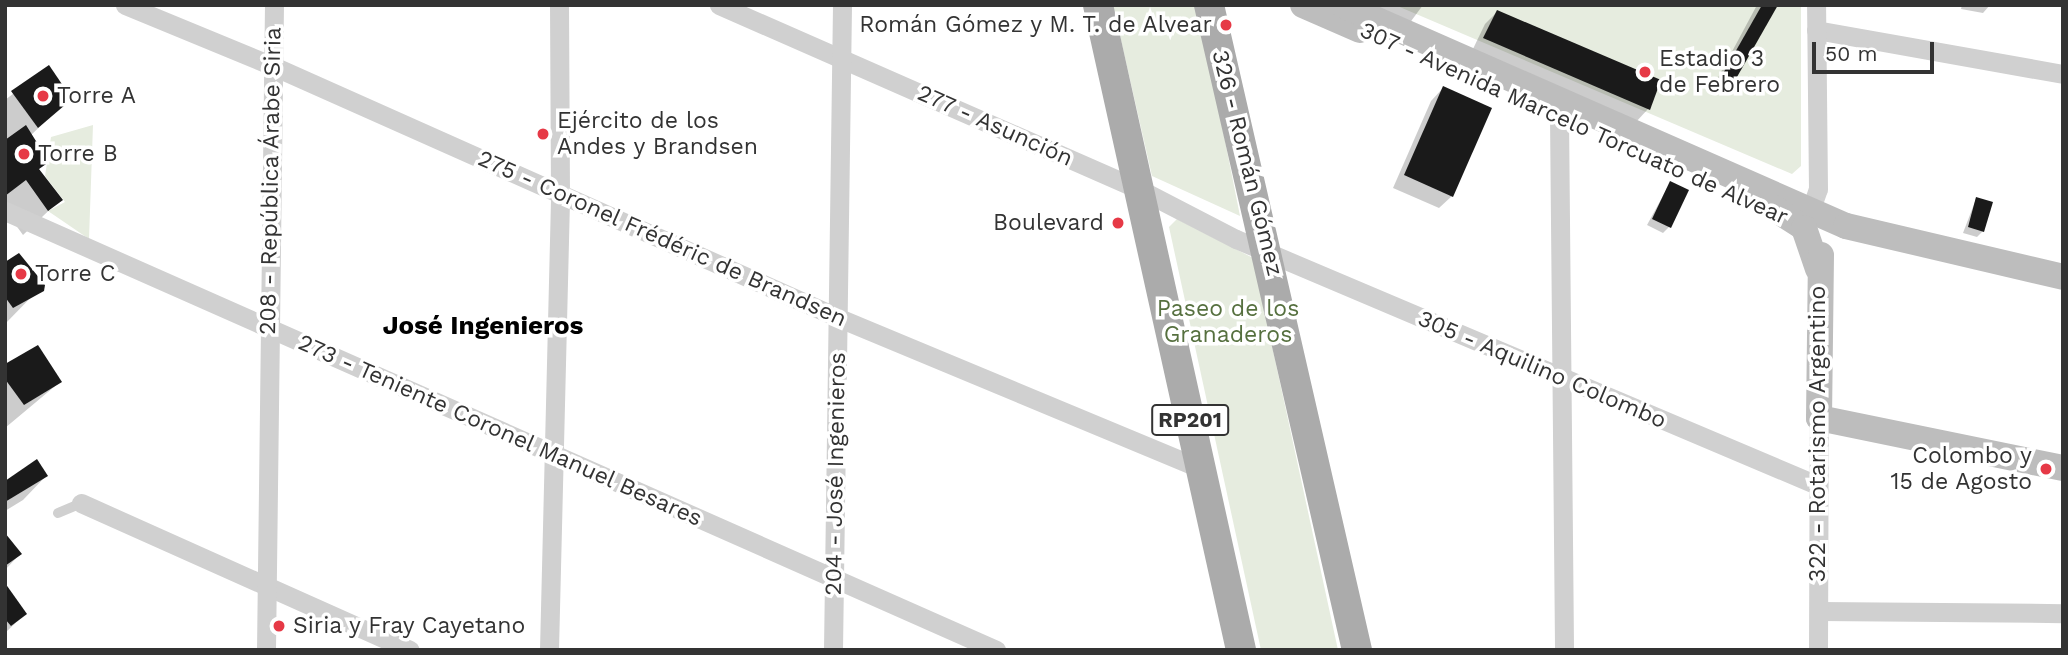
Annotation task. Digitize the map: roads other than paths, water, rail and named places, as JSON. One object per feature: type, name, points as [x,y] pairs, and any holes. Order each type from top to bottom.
[{"type":"main road","name":"RP201","points":[[1098,5],[1241,650]]},
{"type":"main road","name":"326 - Román Gómez","points":[[1209,5],[1269,251],[1357,650]]},
{"type":"main road","name":"307 - Avenida Marcelo Torcuato de Alvear","points":[[1303,5],[1787,214],[1811,240],[1818,269]]},
{"type":"main road","name":"307 - Avenida Marcelo Torcuato de Alvear","points":[[1343,5],[1861,232],[2063,277]]},
{"type":"main road","name":"322 - Rotarismo Argentino","points":[[1818,418],[1818,269],[1821,214]]},
{"type":"main road","points":[[1818,418],[2063,468]]},
{"type":"street","name":"275 - Coronel Frédéric de Brandsen","points":[[125,5],[273,66],[839,318],[1200,468]]},
{"type":"street","name":"208 - República Árabe Siria","points":[[266,650],[274,5]]},
{"type":"street","points":[[549,650],[551,456],[560,194],[559,5]]},
{"type":"street","name":"277 - Asunción","points":[[719,5],[1141,190],[1186,217],[1269,251]]},
{"type":"street","name":"204 - José Ingenieros","points":[[833,650],[842,5]]},
{"type":"street","name":"322 - Rotarismo Argentino","points":[[1816,5],[1818,189],[1821,214]]},
{"type":"street","points":[[1816,30],[2063,74]]},
{"type":"street","points":[[1559,115],[1564,650]]},
{"type":"street","name":"273 - Teniente Coronel Manuel Besares","points":[[5,211],[551,456],[834,575],[996,650]]},
{"type":"street","name":"305 - Aquilino Colombo","points":[[1269,251],[1562,380],[1817,485]]},
{"type":"street","name":"322 - Rotarismo Argentino","points":[[1818,418],[1818,650]]},
{"type":"street","points":[[80,503],[410,650]]},
{"type":"street","points":[[1819,611],[2063,613]]},
{"type":"lane","points":[[58,513],[80,503]]},
{"type":"place","name":"Román Gómez y M. T. de Alvear","points":[[1226,25]]},
{"type":"place","name":"Estadio 3 de Febrero","points":[[1645,72]]},
{"type":"place","name":"Torre A","points":[[43,96]]},
{"type":"place","name":"Ejército de los Andes y Brandsen","points":[[543,134]]},
{"type":"place","name":"Torre B","points":[[24,154]]},
{"type":"place","name":"Boulevard","points":[[1118,223]]},
{"type":"place","name":"Torre C","points":[[21,274]]},
{"type":"place","name":"Colombo y 15 de Agosto","points":[[2046,469]]},
{"type":"place","name":"Siria y Fray Cayetano","points":[[279,626]]},
{"type":"district","name":"José Ingenieros","points":[[483,326]]},
{"type":"park label","name":"Paseo de los Granaderos","points":[[1228,322]]}]
